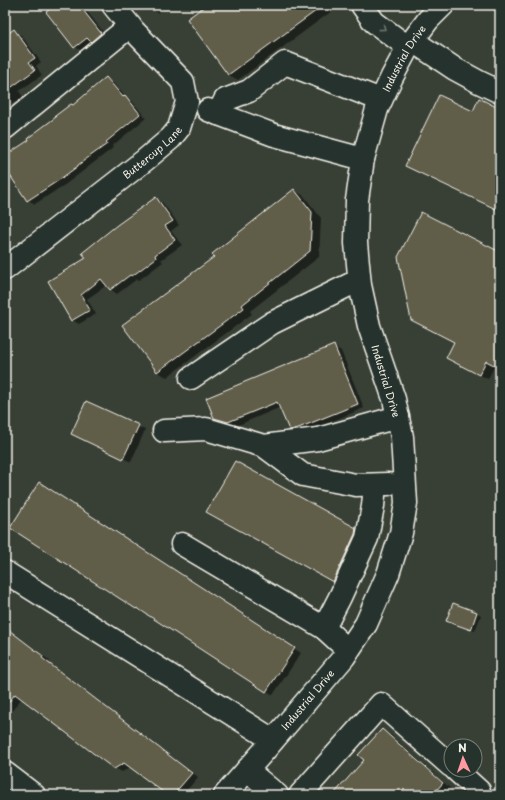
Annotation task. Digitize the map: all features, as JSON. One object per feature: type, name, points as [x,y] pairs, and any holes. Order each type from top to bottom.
[{"type":"street","name":"Buttercup Lane","points":[[5,269],[145,160],[171,138],[179,128],[188,102],[183,82],[130,26],[113,5]]},
{"type":"street","points":[[362,5],[374,22],[455,70],[500,92]]},
{"type":"street","name":"Industrial Drive","points":[[224,795],[344,657],[366,624],[388,574],[400,533],[406,503],[402,437],[394,399],[369,326],[359,280],[356,243],[357,200],[363,159],[377,109],[411,44],[428,20],[443,5]]},
{"type":"street","points":[[5,128],[130,26]]},
{"type":"street","points":[[363,159],[274,134],[213,112],[225,100],[249,91],[285,63],[381,100]]},
{"type":"street","points":[[191,378],[272,323],[359,280]]},
{"type":"street","points":[[264,446],[318,439],[398,417]]},
{"type":"street","points":[[164,431],[206,429],[264,446],[303,475],[356,485],[405,484]]},
{"type":"street","points":[[324,628],[340,597],[366,538],[373,506],[375,485]]},
{"type":"street","points":[[182,544],[324,628],[348,650]]},
{"type":"street","points":[[5,572],[273,740]]},
{"type":"street","points":[[300,795],[381,704],[443,759]]},
{"type":"street","points":[[247,770],[277,795]]},
{"type":"street","points":[[5,773],[34,795]]},
{"type":"street","points":[[465,778],[479,791],[475,795]]},
{"type":"building","points":[[55,5],[79,5],[101,33],[91,42],[87,38],[74,48],[46,12]]},
{"type":"building","points":[[206,5],[324,5],[228,75],[187,19]]},
{"type":"building","points":[[14,29],[35,58],[29,62],[35,70],[5,92],[5,36]]},
{"type":"building","points":[[106,77],[123,97],[125,95],[140,114],[106,142],[107,144],[59,180],[27,201],[5,168],[5,156],[29,140],[28,138],[71,104],[73,105]]},
{"type":"building","points":[[439,95],[473,111],[479,98],[500,109],[500,211],[405,166]]},
{"type":"building","points":[[294,189],[312,212],[310,251],[242,305],[244,308],[157,372],[122,325],[214,257],[212,254]]},
{"type":"building","points":[[156,197],[173,221],[165,226],[175,240],[155,255],[156,258],[110,290],[101,279],[81,295],[90,310],[71,321],[48,281],[86,258],[82,253],[117,225]]},
{"type":"building","points":[[421,212],[500,252],[500,368],[486,361],[479,375],[446,358],[454,342],[411,320],[398,257]]},
{"type":"building","points":[[334,345],[358,404],[296,429],[289,430],[277,402],[228,422],[214,418],[206,398]]},
{"type":"building","points":[[86,401],[139,425],[123,459],[71,434]]},
{"type":"building","points":[[235,461],[356,528],[355,534],[333,582],[206,512]]},
{"type":"building","points":[[39,482],[295,648],[266,692],[10,528]]},
{"type":"building","points":[[453,603],[477,612],[471,630],[446,621]]},
{"type":"building","points":[[5,627],[43,656],[42,658],[192,773],[173,795],[167,795],[124,763],[114,769],[15,694],[5,707]]},
{"type":"building","points":[[382,729],[443,783],[432,795],[333,795],[364,760],[358,755]]}]
